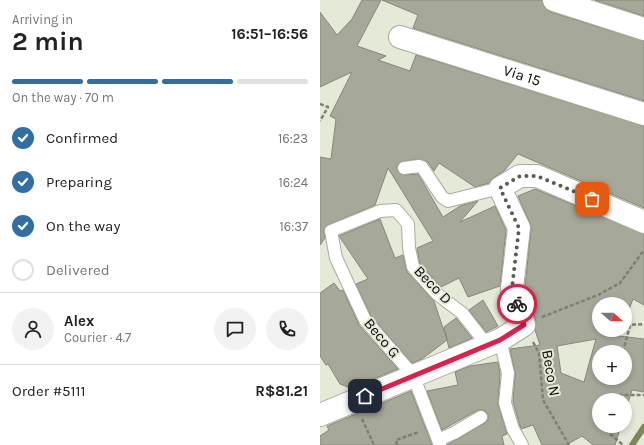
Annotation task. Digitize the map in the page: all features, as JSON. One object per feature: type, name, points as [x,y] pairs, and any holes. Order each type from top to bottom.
[{"type":"street","points":[[554,0],[644,29]]},
{"type":"street","name":"Via 15","points":[[400,37],[644,114]]},
{"type":"street","points":[[320,415],[493,343],[529,323],[512,288],[519,228],[500,188],[520,176],[537,176],[644,222]]},
{"type":"lane","points":[[404,168],[419,166],[422,168],[442,197],[448,201],[500,188]]},
{"type":"lane","name":"Beco D","points":[[380,211],[396,210],[408,224],[409,248],[413,268],[437,294],[462,313],[493,343]]},
{"type":"lane","name":"Beco G","points":[[380,211],[331,231],[336,258],[365,320],[413,375],[439,442]]},
{"type":"lane","points":[[493,343],[508,373],[505,403],[513,429],[522,445]]},
{"type":"lane","points":[[439,442],[481,417]]},
{"type":"path","points":[[320,104],[328,107],[320,121]]},
{"type":"path","points":[[529,323],[598,295],[620,283],[644,250]]},
{"type":"path","name":"Beco N","points":[[529,323],[539,353],[543,400],[569,445]]},
{"type":"path","points":[[625,345],[630,325],[644,324]]},
{"type":"path","points":[[632,395],[644,395]]},
{"type":"path","points":[[352,401],[374,445]]},
{"type":"path","points":[[397,445],[396,440],[432,426]]},
{"type":"path","points":[[609,433],[622,445]]},
{"type":"building","points":[[362,0],[381,0],[357,46],[386,56],[378,60],[410,71],[416,55],[644,126],[644,208],[518,154],[504,171],[493,178],[489,183],[475,187],[439,163],[434,171],[428,162],[418,159],[400,162],[397,166],[398,172],[405,175],[418,174],[443,217],[460,206],[478,201],[460,222],[495,206],[506,230],[500,286],[468,297],[459,278],[441,287],[420,264],[417,248],[433,241],[388,168],[375,205],[326,226],[324,229],[325,238],[320,245],[320,157],[331,159],[336,119],[330,116],[352,72],[320,87],[320,12],[337,35],[352,19]]},
{"type":"building","points":[[382,0],[542,0],[545,8],[550,12],[644,41],[644,101],[413,28],[418,15]]},
{"type":"building","points":[[595,0],[644,0],[644,16]]},
{"type":"building","points":[[535,189],[644,234],[644,305],[633,299],[632,302],[632,297],[592,297],[592,337],[627,337],[644,339],[644,392],[632,390],[631,393],[592,393],[592,433],[619,433],[615,445],[593,445],[582,436],[566,445],[542,445],[533,425],[521,429],[513,402],[515,373],[510,349],[540,345],[535,330],[536,321],[525,287],[531,229],[530,223],[518,196]]},
{"type":"building","points":[[380,219],[395,258],[403,255],[407,272],[434,301],[447,340],[422,359],[412,363],[371,316],[356,284],[368,279],[339,236]]},
{"type":"building","points":[[334,283],[340,291],[343,290],[359,325],[398,369],[351,388],[340,384],[328,364],[326,365],[320,356],[320,293]]},
{"type":"building","points":[[483,300],[498,326],[486,332],[469,310]]},
{"type":"building","points":[[456,318],[472,338],[449,348],[444,327]]},
{"type":"building","points":[[498,362],[500,374],[498,405],[507,434],[502,436],[504,445],[447,445],[485,423],[488,420],[488,414],[484,410],[478,410],[442,430],[427,391],[458,385],[455,372],[470,366]]},
{"type":"building","points":[[411,391],[432,445],[320,445],[320,436],[329,430],[327,426]]},
{"type":"waterway","points":[[632,445],[644,427]]},
{"type":"way so far","points":[[517,304],[512,288],[519,228],[500,188],[520,176],[537,176],[592,199]]},
{"type":"route","points":[[365,396],[500,340],[524,325],[517,304]]}]
